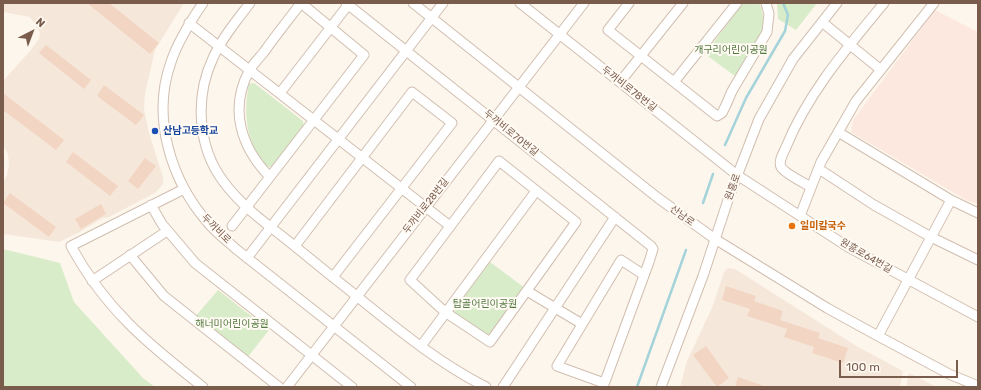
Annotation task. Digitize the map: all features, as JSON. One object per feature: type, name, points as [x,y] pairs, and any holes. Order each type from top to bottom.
[{"type":"street","name":"두꺼비로","points":[[203,3],[189,23],[170,63],[164,92],[164,124],[167,146],[172,162],[184,189],[195,207],[210,225],[247,258],[333,326],[399,384],[411,387]]},
{"type":"street","points":[[250,3],[219,46],[205,80],[202,98],[203,133],[214,167],[231,192],[246,207],[421,346],[464,375],[486,387]]},
{"type":"street","points":[[232,226],[269,176],[364,55],[301,3],[249,70],[240,96],[241,127],[244,140],[252,155],[269,176]]},
{"type":"street","name":"산남로","points":[[413,3],[658,198],[715,239],[820,304],[949,374],[978,386]]},
{"type":"street","points":[[247,258],[443,3]]},
{"type":"street","name":"두꺼비로78번길","points":[[520,3],[737,175]]},
{"type":"street","name":"두꺼비로28번길","points":[[286,387],[493,118],[584,3]]},
{"type":"street","points":[[629,3],[608,30],[717,116],[722,113],[732,90],[767,32],[769,14],[766,3]]},
{"type":"street","points":[[620,82],[683,3]]},
{"type":"street","points":[[674,82],[737,3]]},
{"type":"street","name":"원흥로","points":[[661,387],[737,175],[760,119],[793,59],[837,3]]},
{"type":"street","points":[[811,187],[784,171],[780,167],[780,161],[804,110],[850,45],[884,3]]},
{"type":"street","points":[[800,216],[819,169],[856,101],[934,3]]},
{"type":"street","points":[[280,94],[347,4]]},
{"type":"street","name":"두꺼비로70번길","points":[[347,4],[493,118],[653,249],[644,275],[604,385],[557,366],[621,260],[644,275]]},
{"type":"street","points":[[822,22],[881,70]]},
{"type":"street","points":[[189,23],[450,226]]},
{"type":"street","points":[[295,246],[412,92],[452,123],[333,277]]},
{"type":"street","points":[[838,132],[951,200],[978,213]]},
{"type":"street","points":[[499,161],[536,191],[576,222],[490,342],[445,312],[410,280],[499,161]]},
{"type":"street","points":[[819,169],[874,205],[931,237],[978,260]]},
{"type":"street","name":"원흥로64번길","points":[[737,175],[848,247],[978,317]]},
{"type":"street","points":[[184,189],[72,246],[92,281],[118,314],[140,336],[203,387]]},
{"type":"street","points":[[421,346],[536,191]]},
{"type":"street","points":[[878,336],[951,200]]},
{"type":"street","points":[[151,205],[167,231],[195,263],[352,387]]},
{"type":"street","points":[[503,387],[615,217]]},
{"type":"street","points":[[92,281],[167,231]]},
{"type":"street","points":[[130,255],[164,296],[187,316],[279,387]]},
{"type":"street","points":[[527,291],[582,324]]},
{"type":"shaded area","points":[[3,3],[184,3],[155,50],[145,94],[144,109],[149,133],[163,177],[163,184],[155,193],[109,217],[101,219],[78,233],[59,242],[3,234],[3,183],[7,175],[9,165],[8,154],[3,145],[3,81],[30,51],[39,39],[40,32],[30,17],[3,12]]},
{"type":"shaded area","points":[[935,10],[978,32],[978,204],[966,200],[851,132],[853,120]]},
{"type":"shaded area","points":[[728,268],[735,269],[858,347],[903,371],[900,387],[680,387],[687,361],[712,308],[724,272]]},
{"type":"shaded area","points":[[909,373],[937,387],[906,387]]},
{"type":"green space","name":"개구리어린이공원","points":[[743,3],[759,3],[763,13],[763,23],[762,32],[758,42],[735,76],[705,54]]},
{"type":"green space","points":[[777,3],[817,3],[796,30],[778,19]]},
{"type":"green space","points":[[254,83],[303,121],[304,127],[272,167],[266,166],[261,162],[253,146],[248,129],[246,111],[247,93],[249,84]]},
{"type":"green space","points":[[3,249],[60,263],[74,302],[143,378],[155,387],[3,387]]},
{"type":"green space","name":"탑골어린이공원","points":[[490,262],[525,288],[494,333],[482,335],[454,316],[456,304]]},
{"type":"green space","name":"해너미어린이공원","points":[[218,290],[269,330],[247,358],[195,317]]},
{"type":"building","points":[[87,3],[109,3],[159,43],[150,54]]},
{"type":"building","points":[[46,45],[91,80],[84,89],[39,53]]},
{"type":"building","points":[[104,85],[144,115],[136,125],[97,96]]},
{"type":"building","points":[[3,93],[64,140],[56,150],[3,110]]},
{"type":"building","points":[[73,152],[118,186],[110,196],[66,162]]},
{"type":"building","points":[[145,158],[156,166],[138,189],[128,181]]},
{"type":"building","points":[[10,193],[56,227],[49,237],[3,203]]},
{"type":"building","points":[[101,204],[106,214],[81,229],[75,219]]},
{"type":"building","points":[[726,286],[756,296],[754,301],[783,311],[780,320],[820,333],[818,338],[848,348],[843,363],[812,353],[814,347],[784,337],[787,329],[747,316],[750,309],[722,300]]},
{"type":"building","points":[[706,346],[729,378],[717,387],[693,355]]},
{"type":"building","points":[[738,377],[764,386],[764,387],[735,387]]},
{"type":"waterway","points":[[725,145],[746,98],[785,31],[788,15],[783,3]]},
{"type":"waterway","points":[[703,203],[713,174]]},
{"type":"waterway","points":[[637,387],[686,250]]},
{"type":"place","name":"산남고등학교","points":[[155,131]]},
{"type":"place","name":"일미칼국수","points":[[792,226]]}]
